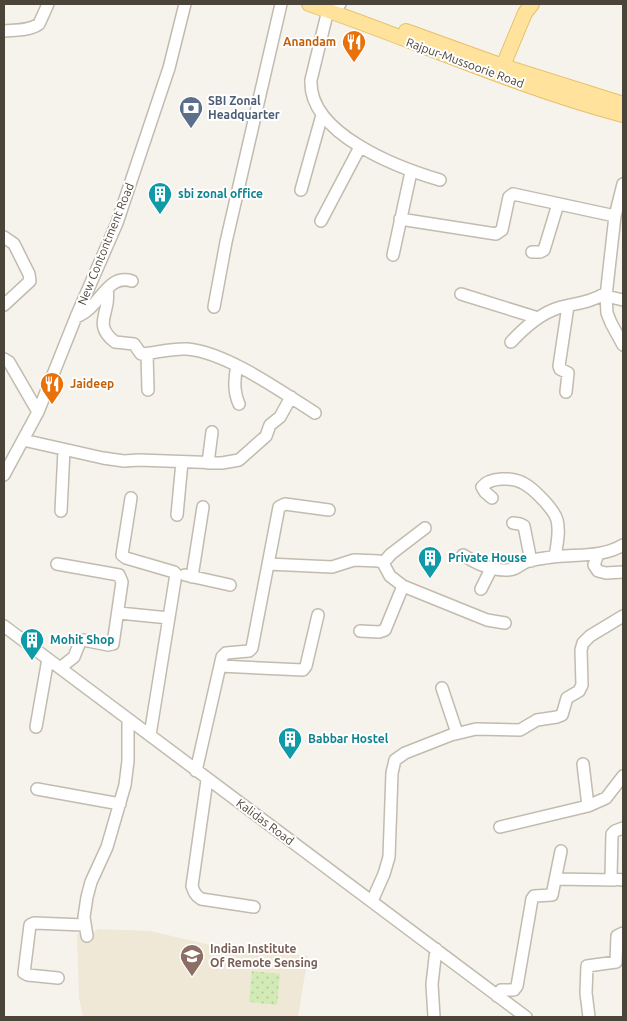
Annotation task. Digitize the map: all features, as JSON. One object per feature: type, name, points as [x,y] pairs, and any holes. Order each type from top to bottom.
[{"type":"main road","name":"Rajpur-Mussoorie Road","points":[[309,4],[335,6],[588,106],[623,115]]},
{"type":"main road","points":[[496,70],[517,13],[523,4]]},
{"type":"main road","points":[[496,70],[532,4]]},
{"type":"main road","name":"Rajpur-Mussoorie Road","points":[[496,70],[623,104]]},
{"type":"street","points":[[4,32],[30,29],[36,26],[39,24],[48,4]]},
{"type":"street","name":"New Contontment Road","points":[[4,475],[38,412],[128,192],[169,68],[185,4]]},
{"type":"street","points":[[214,307],[226,242],[281,4]]},
{"type":"street","points":[[335,6],[311,80],[312,97],[322,115],[360,147],[383,160],[411,172],[440,180]]},
{"type":"street","points":[[301,190],[322,115]]},
{"type":"street","points":[[321,221],[360,147]]},
{"type":"street","points":[[394,255],[411,172]]},
{"type":"street","points":[[623,184],[615,216],[606,294],[608,313],[620,335],[623,345]]},
{"type":"street","points":[[400,219],[496,234],[502,230],[511,194],[615,216]]},
{"type":"street","points":[[532,252],[544,250],[558,204]]},
{"type":"street","points":[[4,237],[14,244],[29,274],[30,281],[4,305]]},
{"type":"street","points":[[76,318],[91,309],[117,280],[132,282]]},
{"type":"street","points":[[107,290],[108,298],[103,318],[104,330],[115,342],[131,343],[140,350],[192,350],[212,355],[255,375],[316,413]]},
{"type":"street","points":[[461,294],[538,318]]},
{"type":"street","points":[[511,342],[521,330],[550,311],[589,302],[606,294],[623,300]]},
{"type":"street","points":[[566,392],[568,373],[560,369],[559,366],[568,306]]},
{"type":"street","points":[[140,350],[148,390]]},
{"type":"street","points":[[4,357],[38,412]]},
{"type":"street","points":[[237,366],[234,377],[235,390],[240,404]]},
{"type":"street","points":[[23,440],[124,461],[222,463],[239,460],[266,436],[270,426],[280,417],[291,397]]},
{"type":"street","points":[[208,463],[212,432]]},
{"type":"street","points":[[61,511],[64,450]]},
{"type":"street","points":[[177,516],[182,462]]},
{"type":"street","points":[[492,498],[482,487],[490,481],[501,479],[516,480],[529,488],[549,508],[557,521],[555,556]]},
{"type":"street","points":[[131,498],[122,555],[126,558],[176,573],[230,585]]},
{"type":"street","points":[[196,770],[222,657],[226,652],[249,651],[252,648],[280,506],[285,504],[330,510]]},
{"type":"street","points":[[192,577],[203,507]]},
{"type":"street","points":[[513,523],[522,525],[525,528],[530,561]]},
{"type":"street","points":[[383,563],[391,554],[425,528]]},
{"type":"street","points":[[463,555],[491,569],[512,570],[517,569],[525,562],[555,556],[598,554],[623,545]]},
{"type":"street","points":[[598,554],[594,565],[598,571],[606,573],[623,572]]},
{"type":"street","points":[[268,564],[332,567],[354,560],[374,560],[383,563],[390,576],[403,586],[487,620],[505,623]]},
{"type":"street","points":[[57,564],[120,576],[122,582],[113,644],[108,645],[81,640],[74,657],[60,668]]},
{"type":"street","points":[[481,589],[491,569]]},
{"type":"street","points":[[150,735],[176,573]]},
{"type":"street","points":[[360,631],[383,631],[403,586]]},
{"type":"street","points":[[119,613],[169,618]]},
{"type":"street","points":[[220,666],[303,670],[306,666],[318,615]]},
{"type":"street","points":[[372,901],[389,857],[392,773],[396,760],[404,753],[457,734],[476,730],[520,730],[537,720],[562,715],[567,698],[579,691],[582,686],[581,650],[583,643],[590,636],[623,616]]},
{"type":"street","name":"Kalidas Road","points":[[4,626],[526,1017]]},
{"type":"street","points":[[36,727],[48,659]]},
{"type":"street","points":[[442,688],[457,734]]},
{"type":"street","points":[[58,978],[28,976],[24,973],[30,925],[34,923],[86,930],[85,906],[89,889],[104,856],[128,772],[128,720]]},
{"type":"street","points":[[582,764],[588,806]]},
{"type":"street","points":[[500,826],[588,806],[606,798],[623,776]]},
{"type":"street","points":[[208,780],[192,886],[196,896],[201,899],[254,907]]},
{"type":"street","points":[[37,789],[120,804]]},
{"type":"street","points":[[619,880],[611,877],[612,837],[615,831],[623,828]]},
{"type":"street","points":[[497,996],[502,990],[514,990],[516,986],[532,897],[552,895],[561,851]]},
{"type":"street","points":[[556,879],[619,880]]},
{"type":"street","points":[[589,1017],[586,993],[587,966],[616,962],[618,936],[623,933]]},
{"type":"street","points":[[434,1017],[432,984],[436,949]]},
{"type":"shaded area","name":"Indian Institute Of Remote Sensing","points":[[98,929],[150,931],[219,947],[308,956],[298,1017],[83,1017],[79,998],[77,934],[87,936]]},
{"type":"green space","points":[[252,971],[280,974],[277,1005],[249,1002]]},
{"type":"place","name":"Anandam","points":[[354,63]]},
{"type":"place","name":"SBI Zonal Headquarter","points":[[191,129]]},
{"type":"place","name":"sbi zonal office","points":[[160,215]]},
{"type":"place","name":"Jaideep","points":[[52,405]]},
{"type":"place","name":"Private House","points":[[430,579]]},
{"type":"place","name":"Mohit Shop","points":[[32,661]]},
{"type":"place","name":"Babbar Hostel","points":[[290,760]]},
{"type":"place","name":"Indian Institute Of Remote Sensing","points":[[192,977]]}]
